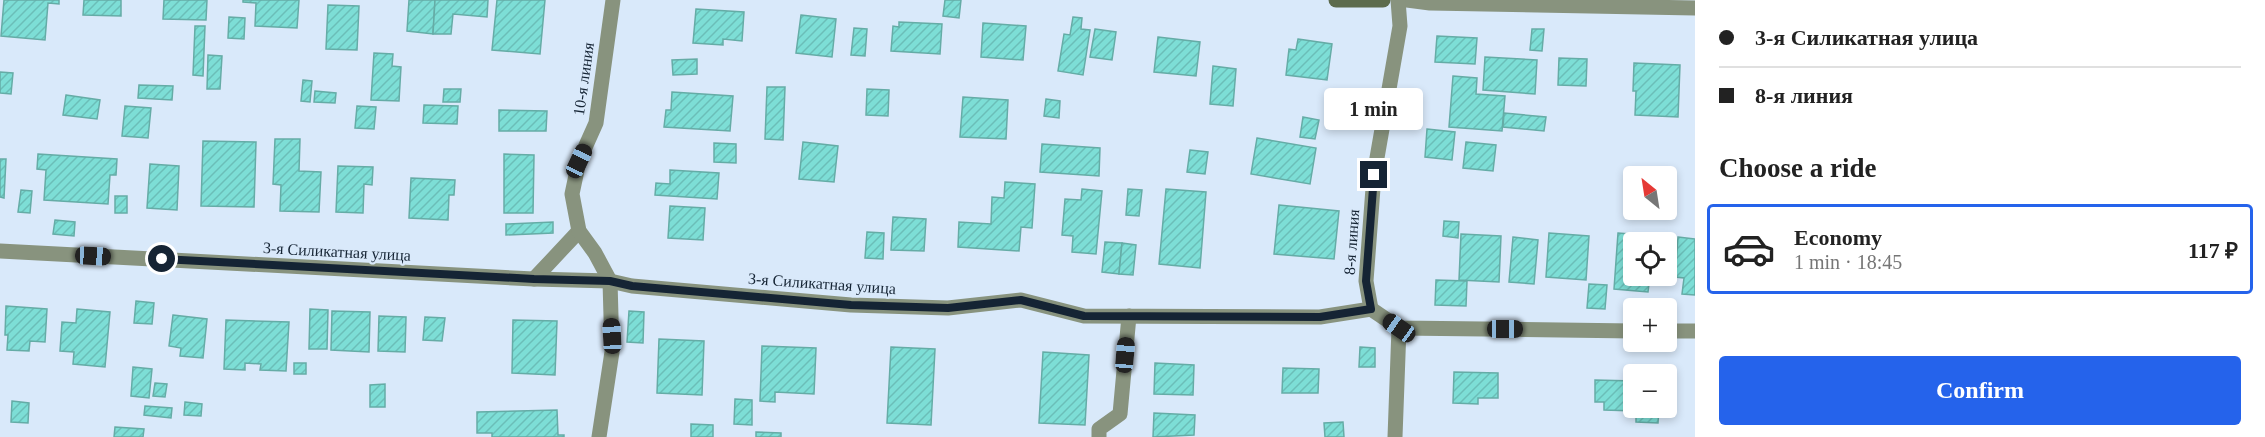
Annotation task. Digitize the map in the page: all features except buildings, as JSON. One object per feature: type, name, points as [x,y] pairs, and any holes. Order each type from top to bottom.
[{"type":"street","name":"10-я линия","points":[[599,437],[612,352],[610,281],[595,253],[579,231],[572,194],[579,161],[596,123],[613,0]]},
{"type":"street","points":[[1336,0],[1383,0]]},
{"type":"street","name":"8-я линия","points":[[1371,309],[1366,281],[1374,175],[1400,26],[1398,0]]},
{"type":"street","points":[[1407,0],[1430,3],[1688,5]]},
{"type":"street","points":[[534,279],[579,231]]},
{"type":"street","name":"3-я Силикатная улица","points":[[0,251],[610,281],[632,286],[851,305],[948,308],[1021,300],[1084,316],[1320,317],[1371,309]]},
{"type":"street","points":[[1371,309],[1399,328],[1623,331]]},
{"type":"street","points":[[1099,437],[1099,429],[1120,414],[1129,316]]},
{"type":"street","points":[[1395,437],[1399,328]]},
{"type":"street","points":[[1677,331],[1695,331]]},
{"type":"route","points":[[162,259],[610,281],[632,286],[851,305],[948,308],[1021,300],[1084,316],[1320,317],[1371,309],[1366,281],[1374,175]]}]
